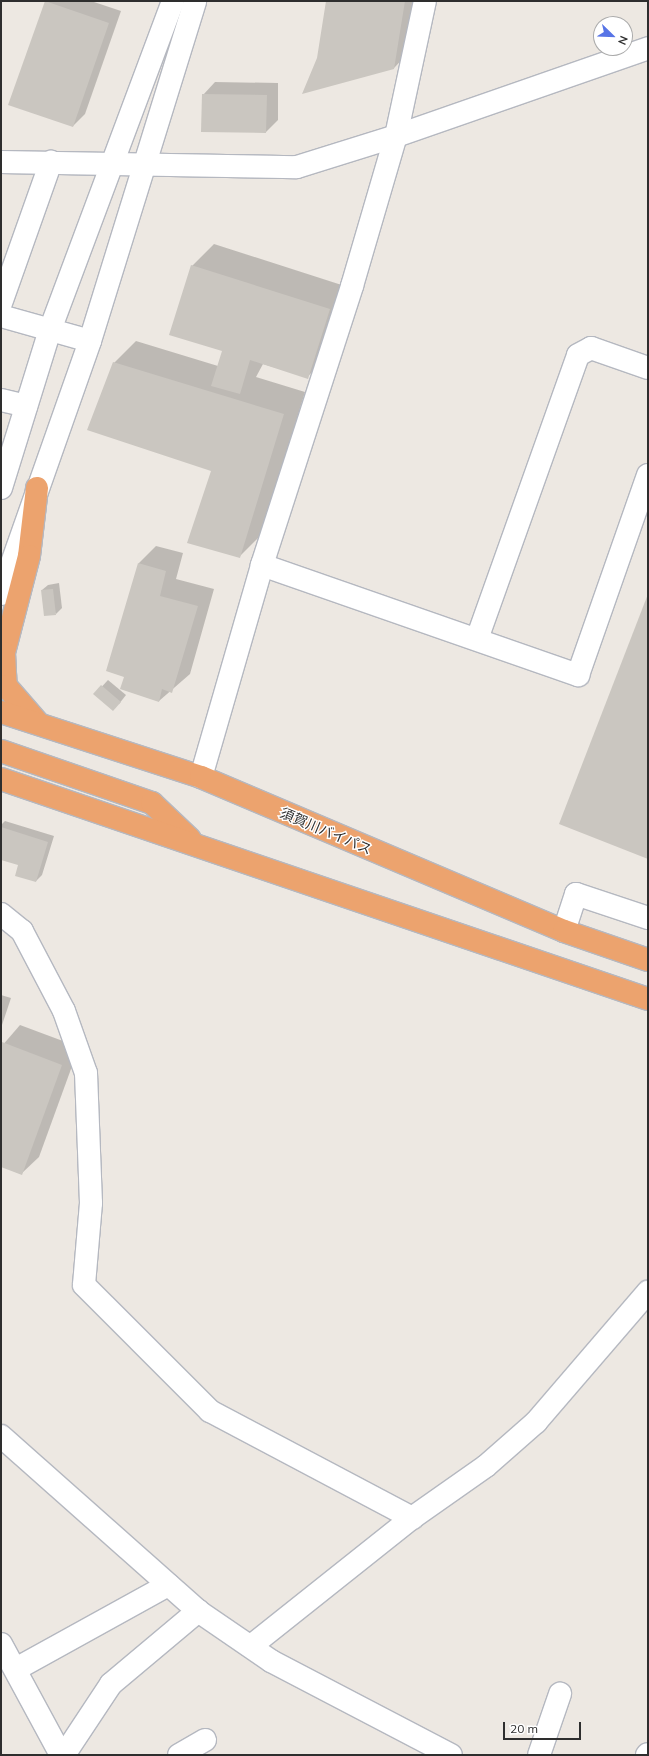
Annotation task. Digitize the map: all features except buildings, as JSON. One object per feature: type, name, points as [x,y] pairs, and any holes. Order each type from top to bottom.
[{"type":"highway","points":[[37,488],[29,556],[4,653],[6,686],[38,723]]},
{"type":"highway","name":"須賀川バイパス","points":[[1,712],[201,778],[564,931],[648,960]]},
{"type":"highway","points":[[1,751],[152,803],[195,844]]},
{"type":"highway","points":[[1,779],[648,999]]},
{"type":"highway","points":[[1,792],[85,820],[154,831]]},
{"type":"street","points":[[1,488],[50,330],[109,164],[172,1]]},
{"type":"street","points":[[1,594],[37,488],[90,341],[143,164],[195,1]]},
{"type":"street","points":[[201,778],[262,565],[352,286],[396,136],[425,1]]},
{"type":"street","points":[[1,162],[297,167],[396,136],[648,48]]},
{"type":"street","points":[[1,303],[51,162]]},
{"type":"street","points":[[1,316],[90,341]]},
{"type":"street","points":[[477,639],[578,355],[591,348],[648,368]]},
{"type":"street","points":[[1,400],[26,406]]},
{"type":"street","points":[[262,565],[578,675],[648,475]]},
{"type":"street","points":[[564,931],[576,894],[648,918]]},
{"type":"street","points":[[1,914],[22,931],[29,944],[64,1011],[86,1073],[91,1203],[84,1286],[210,1411],[412,1518]]},
{"type":"street","points":[[251,1646],[412,1518],[486,1466],[536,1422],[648,1292]]},
{"type":"street","points":[[1,1436],[198,1611],[271,1660],[451,1755]]},
{"type":"street","points":[[16,1669],[168,1585]]},
{"type":"street","points":[[1,1644],[63,1755],[111,1684],[198,1611]]},
{"type":"street","points":[[539,1755],[560,1694]]},
{"type":"street","points":[[179,1755],[204,1740]]}]
